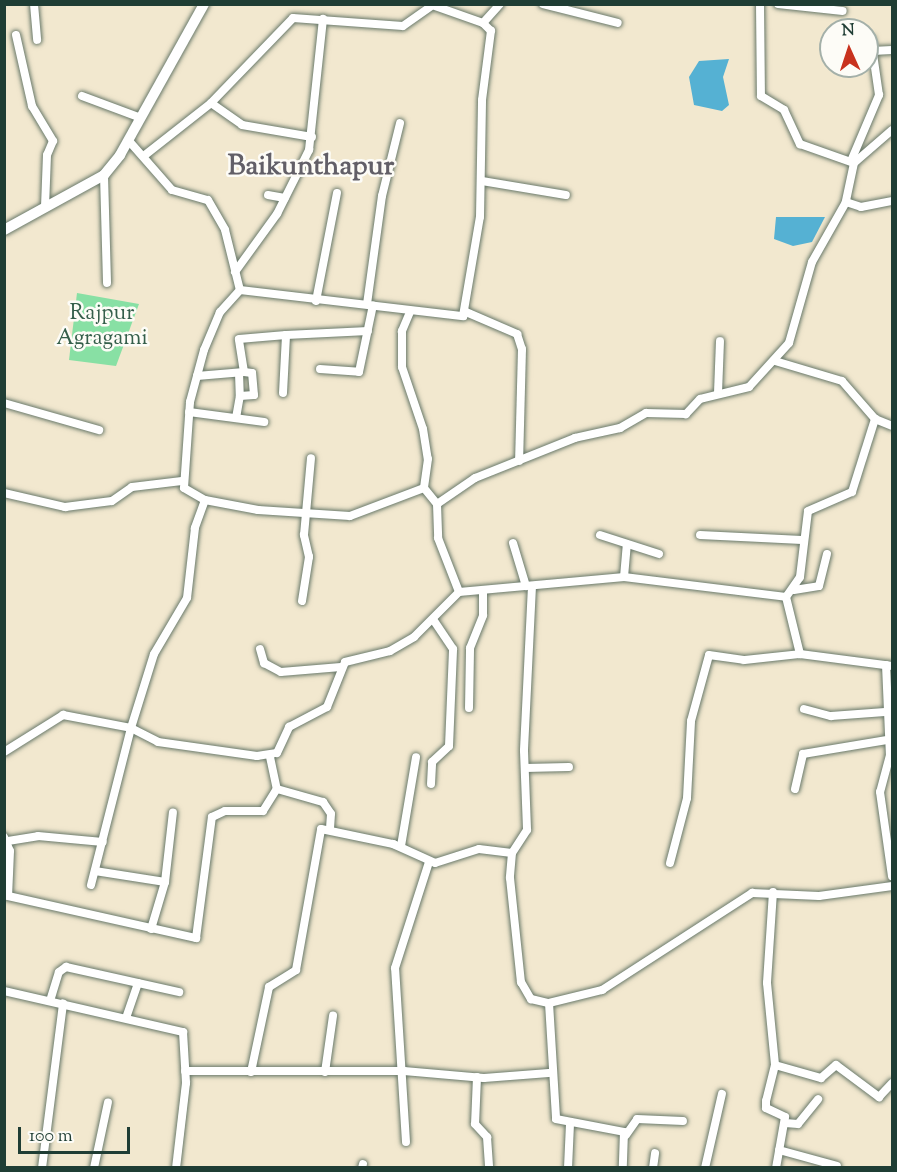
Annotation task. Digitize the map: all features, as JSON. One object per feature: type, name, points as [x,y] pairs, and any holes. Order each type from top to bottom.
[{"type":"main road","points":[[4,230],[104,175],[129,141],[204,4]]},
{"type":"street","points":[[34,4],[37,40]]},
{"type":"street","points":[[483,23],[500,4]]},
{"type":"street","points":[[543,4],[618,23]]},
{"type":"street","points":[[760,4],[761,96],[784,110],[800,144],[852,162]]},
{"type":"street","points":[[778,4],[843,11]]},
{"type":"street","points":[[145,155],[211,104],[293,18],[403,26],[429,6],[483,23],[491,31],[482,100],[482,181],[463,316],[410,312],[370,305],[316,301],[240,290]]},
{"type":"street","points":[[236,272],[285,198],[312,137],[322,19]]},
{"type":"street","points":[[16,35],[32,106],[53,141],[47,155],[45,208]]},
{"type":"street","points":[[437,504],[475,478],[575,438],[620,428],[646,413],[686,414],[700,399],[749,387],[776,361],[789,343],[812,262],[846,202],[852,162],[879,95],[876,78]]},
{"type":"street","points":[[81,96],[141,118]]},
{"type":"street","points":[[211,104],[242,125],[312,137]]},
{"type":"street","points":[[320,369],[357,374],[368,331],[382,196],[400,123]]},
{"type":"street","points":[[852,162],[892,130]]},
{"type":"street","points":[[129,141],[145,155],[172,190],[208,200],[225,230],[240,290]]},
{"type":"street","points":[[104,175],[107,283]]},
{"type":"street","points":[[482,181],[566,195]]},
{"type":"street","points":[[316,301],[338,193]]},
{"type":"street","points":[[268,195],[285,198]]},
{"type":"street","points":[[846,202],[869,207],[892,201]]},
{"type":"street","points":[[182,481],[189,412],[197,376],[220,312],[240,290]]},
{"type":"street","points":[[410,312],[400,350],[424,439],[424,488],[437,504],[438,538],[459,592]]},
{"type":"street","points":[[465,312],[517,334],[522,349],[519,461]]},
{"type":"street","points":[[236,418],[242,373],[239,339],[368,331]]},
{"type":"street","points":[[283,393],[286,335]]},
{"type":"street","points":[[718,393],[720,341]]},
{"type":"street","points":[[776,361],[842,381],[875,419],[892,426]]},
{"type":"street","points":[[197,376],[252,373],[257,391],[240,396]]},
{"type":"street","points":[[4,404],[99,430]]},
{"type":"street","points":[[189,412],[264,422]]},
{"type":"street","points":[[794,590],[802,540],[811,507],[852,492],[875,419]]},
{"type":"street","points":[[302,601],[309,557],[306,513],[311,458]]},
{"type":"street","points":[[4,493],[65,507],[112,501],[132,487],[182,481],[205,500],[306,513],[361,514],[424,488]]},
{"type":"street","points":[[91,885],[131,728],[154,654],[188,598],[195,528],[205,500]]},
{"type":"street","points":[[600,535],[659,554]]},
{"type":"street","points":[[699,535],[802,540]]},
{"type":"street","points":[[513,543],[529,586],[525,768],[527,830],[512,853],[521,982],[531,999],[549,1003],[602,990],[732,903],[773,892],[819,896],[892,886]]},
{"type":"street","points":[[624,577],[627,544]]},
{"type":"street","points":[[260,649],[264,663],[281,672],[341,667],[357,657],[390,651],[434,621],[459,592],[624,577],[786,597],[794,590],[819,586],[827,554]]},
{"type":"street","points":[[469,708],[470,648],[483,615],[483,591]]},
{"type":"street","points":[[786,597],[800,654]]},
{"type":"street","points":[[431,784],[432,762],[449,746],[453,650],[434,621]]},
{"type":"street","points":[[670,863],[687,798],[691,721],[709,655],[744,660],[800,654],[889,666],[885,712],[889,762],[880,792],[888,819],[892,876]]},
{"type":"street","points":[[270,757],[283,745],[289,727],[327,707],[341,667]]},
{"type":"street","points":[[804,709],[831,716],[885,712]]},
{"type":"street","points":[[6,747],[63,715],[131,728],[158,742],[270,757]]},
{"type":"street","points":[[795,789],[802,754],[887,740]]},
{"type":"street","points":[[102,842],[38,836],[6,839],[8,896],[196,938],[212,817],[225,811],[263,812],[277,789],[270,757]]},
{"type":"street","points":[[401,846],[416,757]]},
{"type":"street","points":[[525,768],[569,767]]},
{"type":"street","points":[[277,789],[323,802],[331,814],[330,828]]},
{"type":"street","points":[[151,929],[165,882],[173,812]]},
{"type":"street","points":[[251,1072],[269,987],[296,970],[318,835],[330,828],[401,846],[429,862],[479,849],[512,853]]},
{"type":"street","points":[[405,1142],[404,1071],[395,968],[429,862]]},
{"type":"street","points":[[95,871],[165,882]]},
{"type":"street","points":[[773,892],[767,983],[775,1065],[766,1108],[781,1114],[785,1123],[776,1167]]},
{"type":"street","points":[[50,1000],[63,968],[179,992]]},
{"type":"street","points":[[126,1018],[138,983]]},
{"type":"street","points":[[4,991],[183,1032],[185,1071],[176,1167]]},
{"type":"street","points":[[42,1167],[63,1003]]},
{"type":"street","points":[[549,1003],[549,1073],[556,1119],[626,1135]]},
{"type":"street","points":[[326,1072],[333,1016]]},
{"type":"street","points":[[775,1065],[821,1078],[836,1065],[879,1097],[892,1083]]},
{"type":"street","points":[[185,1071],[404,1071],[477,1077],[549,1073]]},
{"type":"street","points":[[477,1077],[475,1124],[487,1137],[489,1166]]},
{"type":"street","points":[[705,1167],[722,1094]]},
{"type":"street","points":[[785,1123],[798,1124],[818,1099]]},
{"type":"street","points":[[94,1167],[108,1102]]},
{"type":"street","points":[[623,1167],[626,1135],[637,1119],[683,1121]]},
{"type":"street","points":[[568,1167],[570,1124]]},
{"type":"street","points":[[779,1150],[837,1166]]},
{"type":"street","points":[[653,1167],[655,1154]]},
{"type":"green space","name":"Rajpur Agragami","points":[[77,293],[139,304],[116,366],[69,360]]},
{"type":"water","points":[[729,59],[723,77],[729,105],[722,111],[694,105],[689,77],[699,61]]},
{"type":"water","points":[[776,217],[825,217],[812,242],[793,246],[774,239]]},
{"type":"district","name":"Baikunthapur","points":[[311,167]]}]
